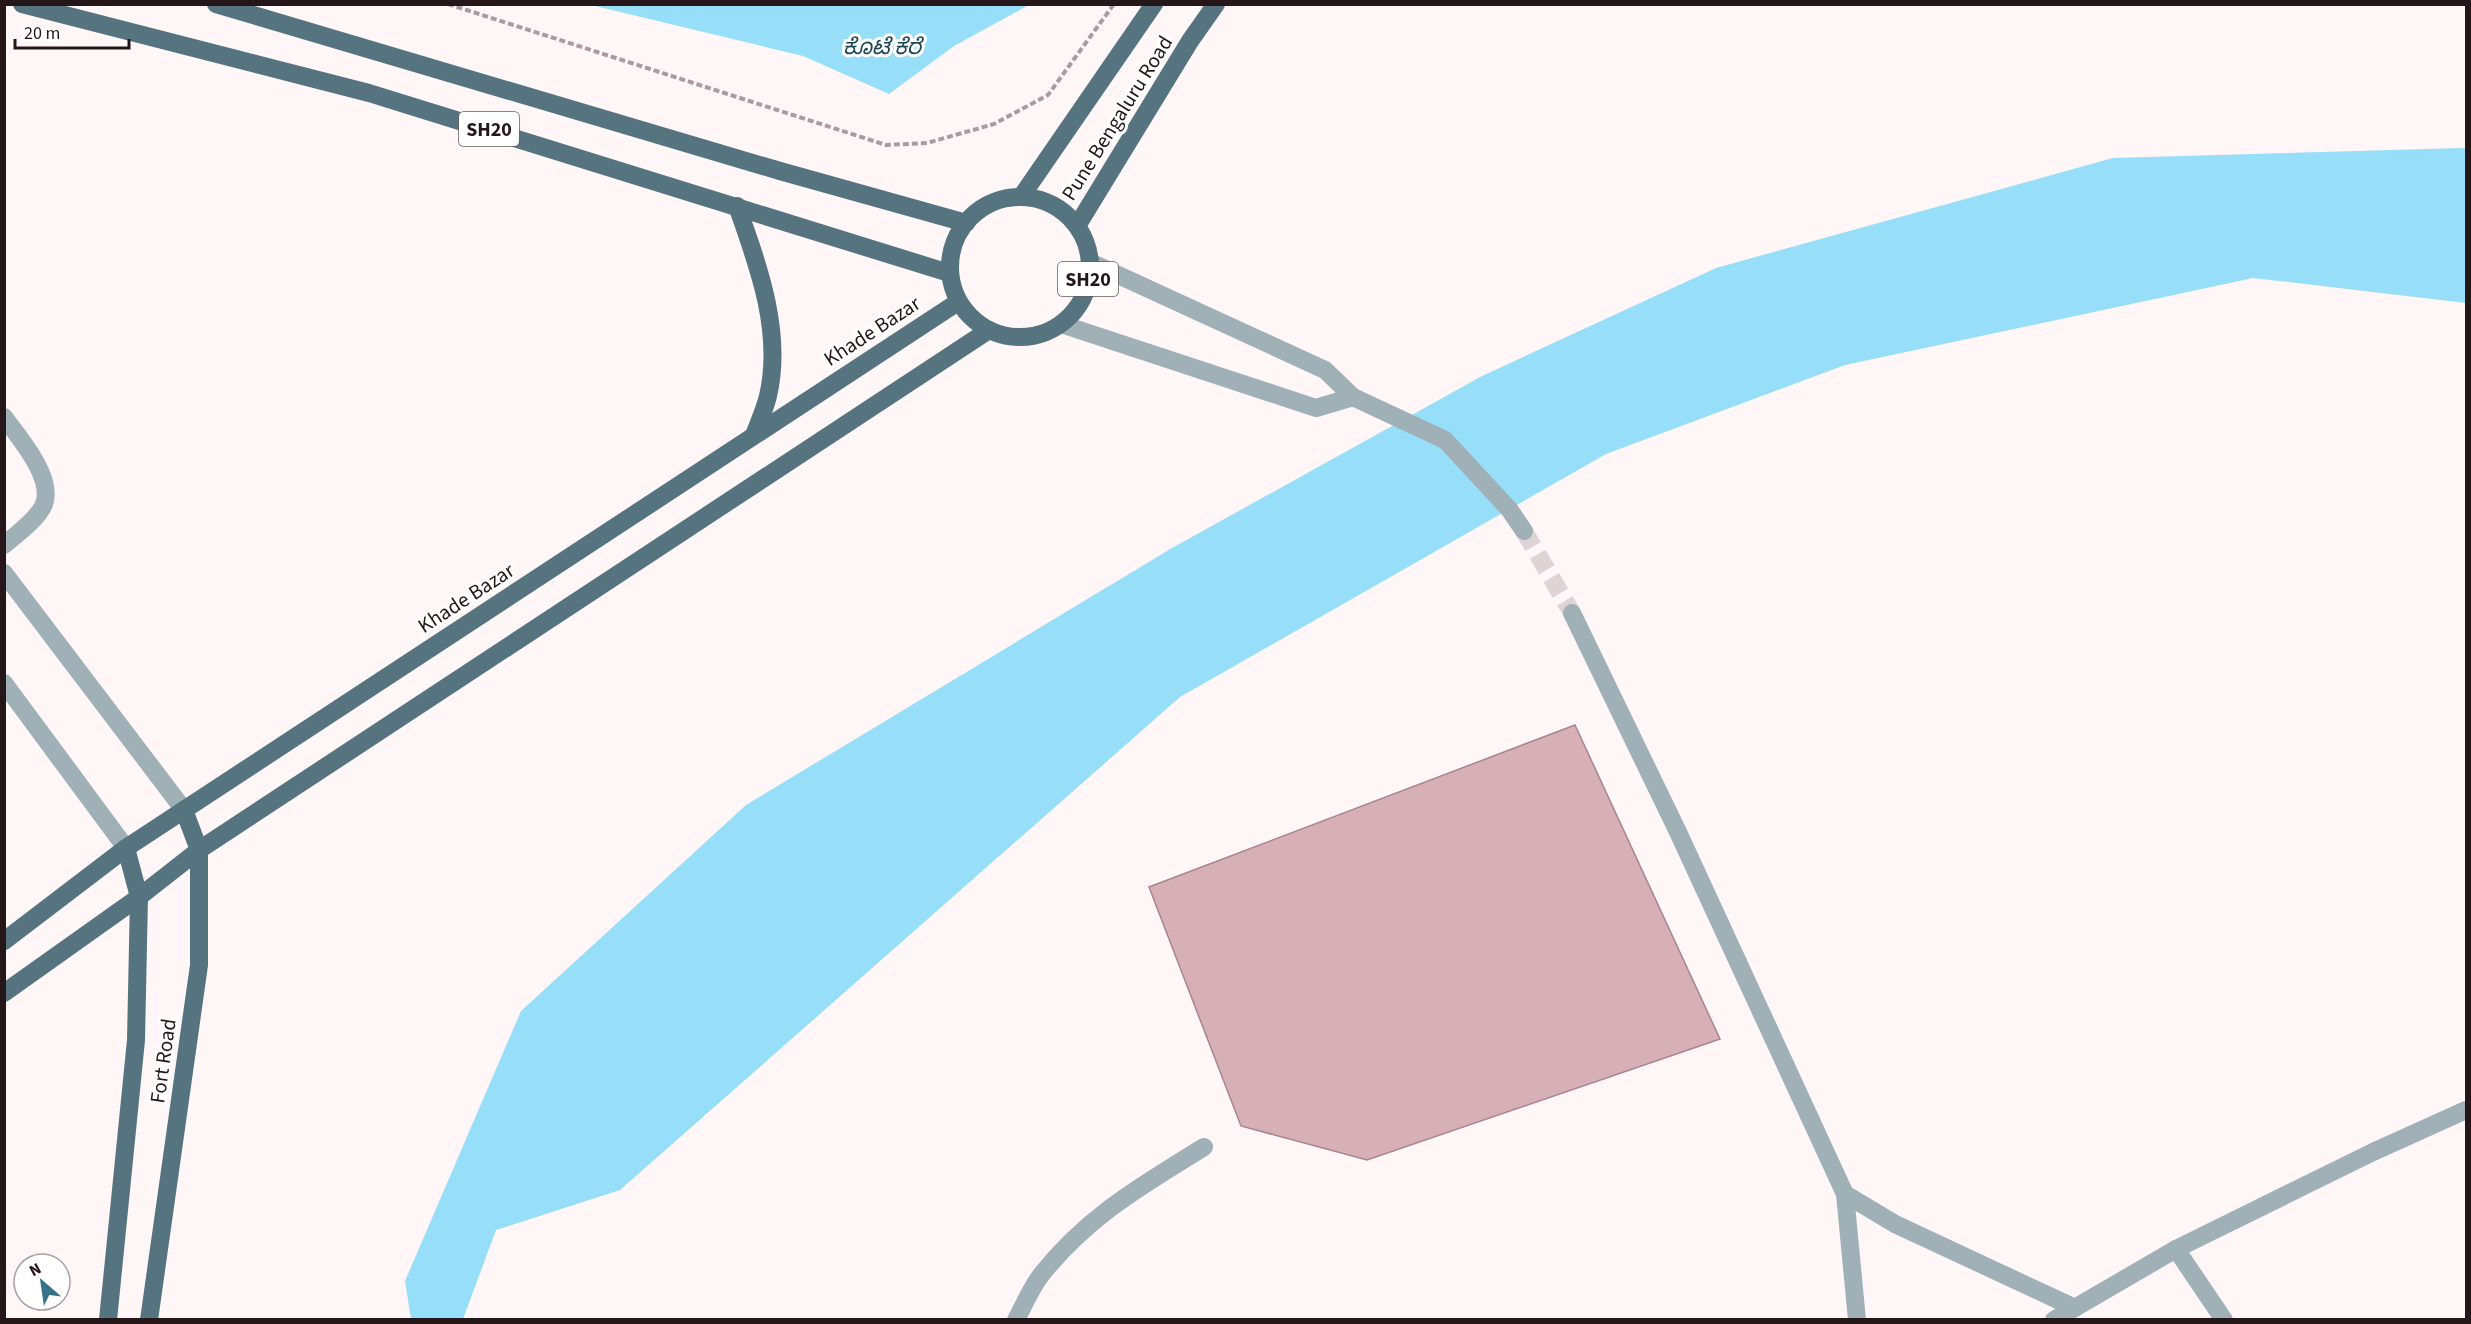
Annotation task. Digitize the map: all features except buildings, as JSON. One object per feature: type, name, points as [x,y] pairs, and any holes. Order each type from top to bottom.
[{"type":"main road","name":"SH20","points":[[22,4],[369,93],[949,273]]},
{"type":"main road","name":"SH20","points":[[216,4],[780,171],[966,223]]},
{"type":"main road","name":"Pune Bengaluru Road","points":[[1021,197],[1154,4]]},
{"type":"main road","name":"Pune Bengaluru Road","points":[[1077,226],[1190,41],[1216,4]]},
{"type":"main road","name":"SH20","points":[[1021,197],[1043,201],[1061,211],[1077,226],[1086,243],[1090,262],[1083,297],[1074,311],[1061,324],[1045,332],[1026,336],[1007,336],[989,330],[972,319],[958,302],[949,273],[956,238],[966,223],[981,208],[1000,200],[1021,197]]},
{"type":"main road","points":[[737,206],[760,270],[772,334],[773,364],[768,396],[754,435]]},
{"type":"main road","name":"Khade Bazar","points":[[4,941],[126,848],[958,302]]},
{"type":"main road","points":[[4,993],[138,897],[199,850],[989,330]]},
{"type":"main road","name":"Fort Road","points":[[149,1320],[199,965],[199,850],[184,810]]},
{"type":"main road","name":"Fort Road","points":[[108,1320],[136,1040],[138,897],[126,848]]},
{"type":"street","points":[[1090,262],[1325,370],[1353,397],[1445,440],[1509,509],[1524,531]]},
{"type":"street","points":[[1061,324],[1316,408],[1353,397]]},
{"type":"street","points":[[4,417],[40,470],[46,490],[44,506],[25,528],[4,545]]},
{"type":"street","points":[[4,573],[184,810]]},
{"type":"street","points":[[1572,613],[1678,832],[1845,1194],[1857,1320]]},
{"type":"street","points":[[4,683],[126,848]]},
{"type":"street","points":[[2054,1320],[2176,1249],[2373,1152],[2466,1110]]},
{"type":"street","points":[[1016,1320],[1040,1277],[1085,1226],[1132,1191],[1204,1147]]},
{"type":"street","points":[[1845,1194],[1895,1224],[2075,1308]]},
{"type":"street","points":[[2176,1249],[2224,1320]]},
{"type":"path","points":[[448,4],[886,145],[927,143],[994,124],[1048,95],[1114,4]]},
{"type":"water","name":"ಕೊಟೆ ಕೆರೆ","points":[[591,5],[1029,5],[954,46],[889,94],[803,56]]},
{"type":"water","points":[[2466,149],[2466,303],[2253,278],[1845,365],[1606,454],[1180,697],[620,1190],[496,1230],[463,1319],[411,1319],[405,1281],[521,1011],[746,805],[1172,548],[1482,376],[1716,268],[2113,158]]},
{"type":"tunnel","points":[[1524,531],[1572,613]]}]
